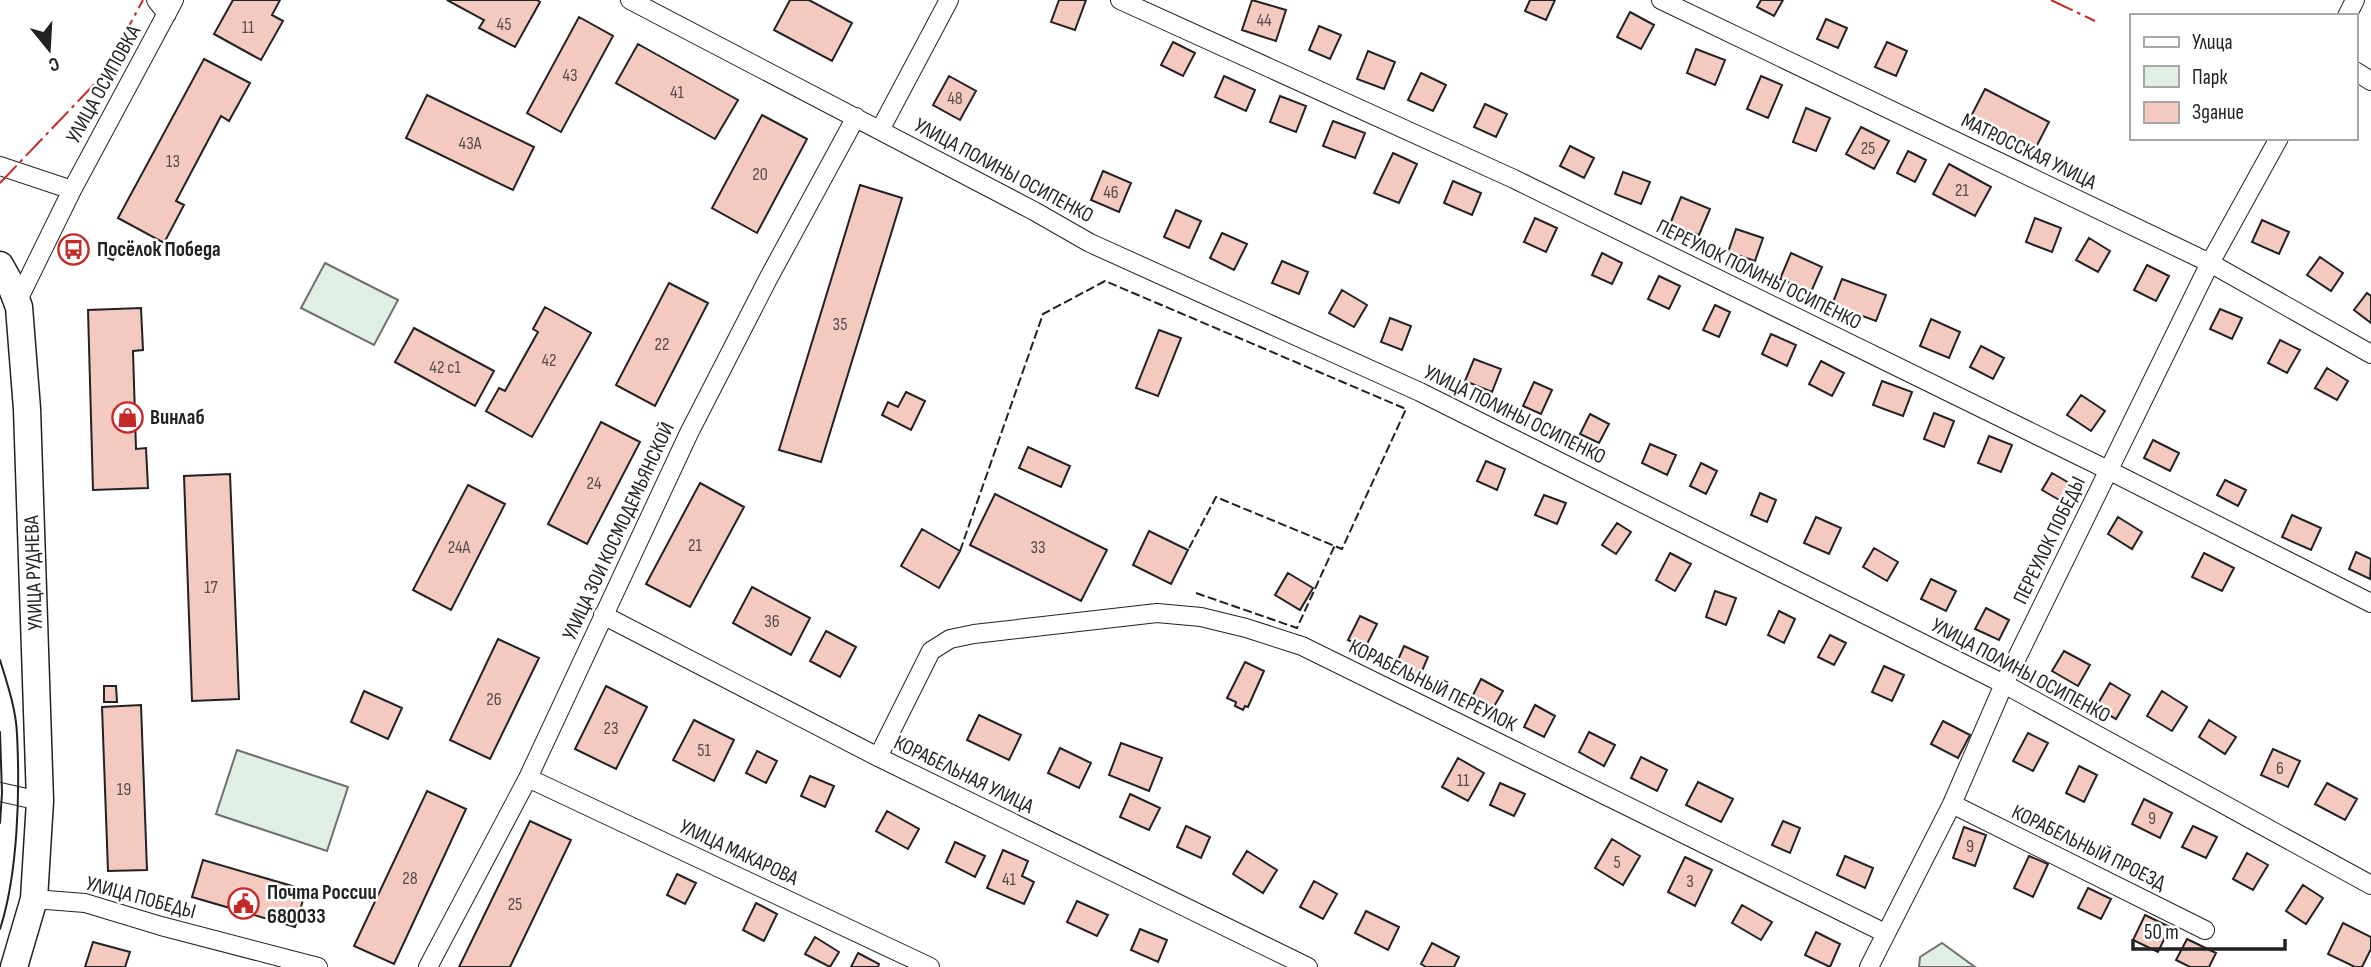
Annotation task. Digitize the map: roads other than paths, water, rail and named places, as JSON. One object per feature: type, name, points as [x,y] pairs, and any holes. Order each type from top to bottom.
[{"type":"main road","points":[[0,265],[18,300]]},
{"type":"main road","name":"УЛИЦА РУДНЕВА","points":[[14,967],[33,899],[40,801],[27,409],[18,300]]},
{"type":"street","name":"УЛИЦА ПОЛИНЫ ОСИПЕНКО","points":[[630,0],[1034,211],[1090,243],[1420,392],[2004,684],[2371,885]]},
{"type":"street","points":[[880,130],[949,0]]},
{"type":"street","name":"ПЕРЕУЛОК ПОЛИНЫ ОСИПЕНКО","points":[[1120,0],[1514,179],[2108,470],[2371,603]]},
{"type":"street","name":"МАТРОССКАЯ УЛИЦА","points":[[1661,0],[2210,262],[2371,354]]},
{"type":"street","name":"УЛИЦА ОСИПОВКА","points":[[72,190],[166,5]]},
{"type":"street","name":"УЛИЦА ЗОИ КОСМОДЕМЬЯНСКОЙ","points":[[428,967],[528,778],[689,433],[768,279],[856,117]]},
{"type":"street","name":"ПЕРЕУЛОК ПОБЕДЫ","points":[[1868,967],[1952,804],[2004,684],[2210,262],[2278,140]]},
{"type":"street","points":[[0,166],[72,190],[18,300]]},
{"type":"street","name":"КОРАБЕЛЬНЫЙ ПЕРЕУЛОК","points":[[878,757],[931,651],[950,639],[1157,613],[1201,617],[1302,646],[1885,933]]},
{"type":"street","name":"КОРАБЕЛЬНАЯ УЛИЦА","points":[[603,615],[878,757],[1308,967]]},
{"type":"street","name":"УЛИЦА МАКАРОВА","points":[[528,778],[930,967]]},
{"type":"street","points":[[0,792],[40,801]]},
{"type":"street","name":"КОРАБЕЛЬНЫЙ ПРОЕЗД","points":[[1952,804],[2205,930]]},
{"type":"street","name":"УЛИЦА ПОБЕДЫ","points":[[33,899],[85,903],[318,967]]},
{"type":"tram line","points":[[0,660],[15,715],[18,781],[11,883],[0,929]]},
{"type":"tram line","points":[[0,732],[0,823]]},
{"type":"place","name":"Посёлок Победа","points":[[74,249]]},
{"type":"place","name":"Винлаб","points":[[127,417]]},
{"type":"place","name":"Почта России 680033","points":[[244,904]]}]
